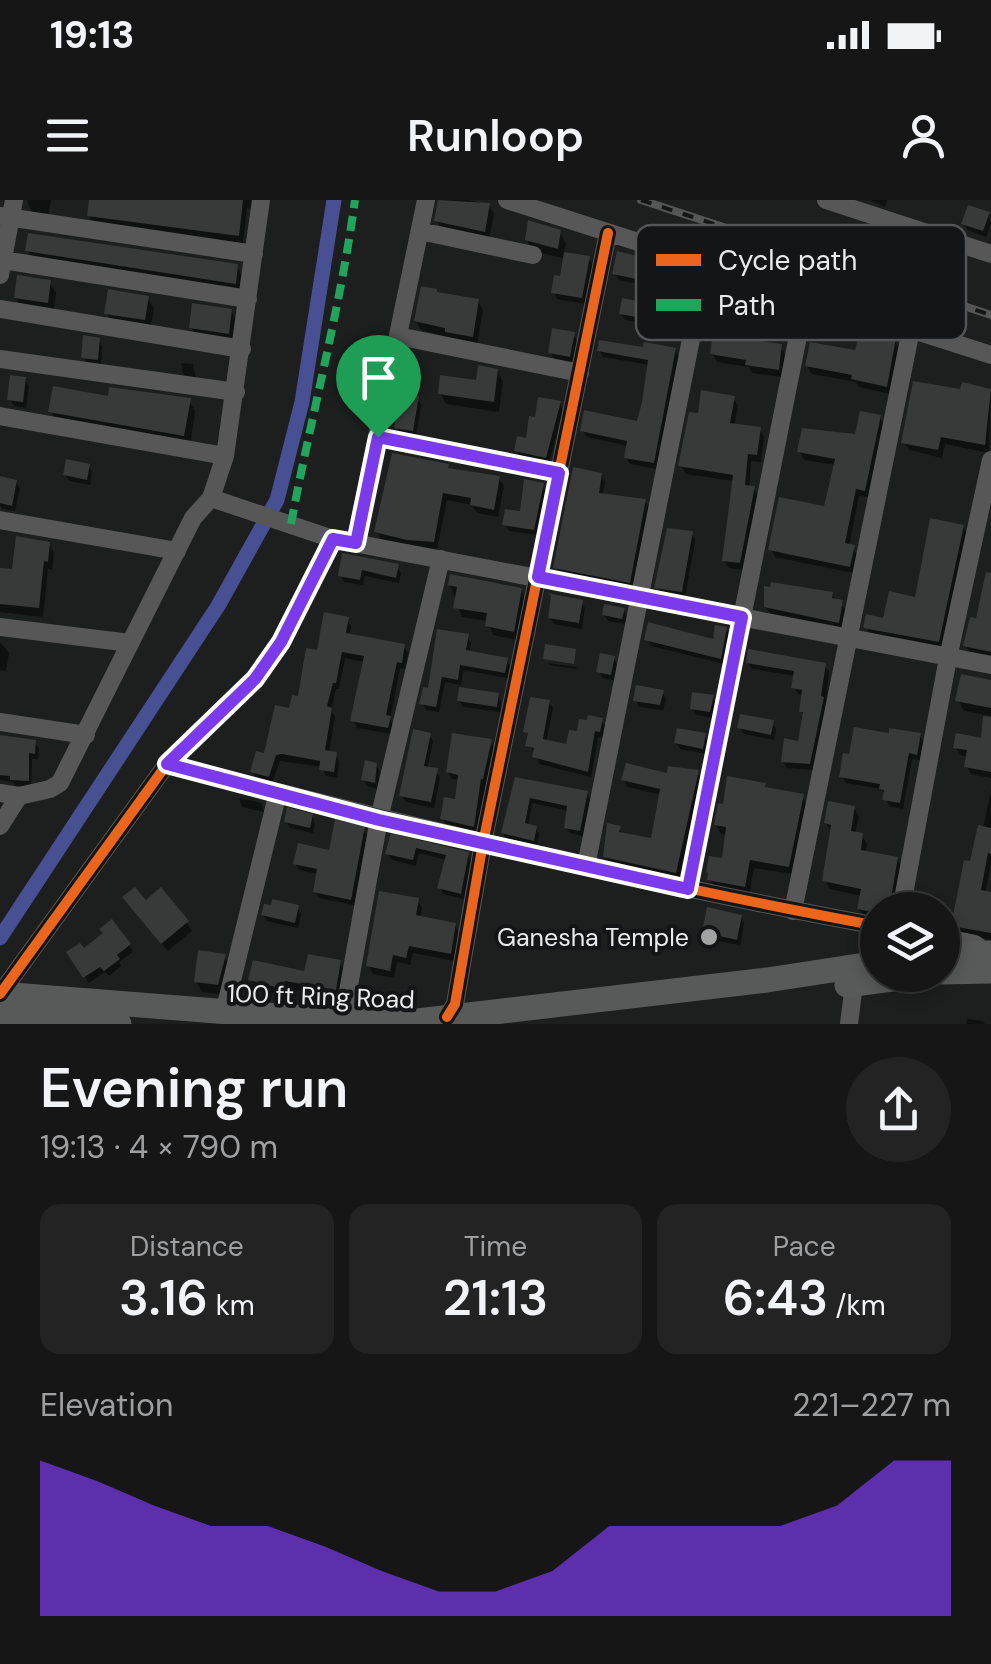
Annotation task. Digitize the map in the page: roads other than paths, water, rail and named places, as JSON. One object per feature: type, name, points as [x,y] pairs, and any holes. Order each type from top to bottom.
[{"type":"main road","points":[[960,956],[989,958]]},
{"type":"main road","points":[[960,967],[989,958]]},
{"type":"main road","name":"100 ft Ring Road","points":[[0,994],[385,1023],[768,980],[860,966]]},
{"type":"main road","points":[[525,1024],[860,983]]},
{"type":"main road","points":[[0,1014],[120,1024]]},
{"type":"street","points":[[0,826],[10,794],[50,789],[60,783],[193,518],[212,498],[226,456],[261,200]]},
{"type":"street","points":[[356,543],[426,200]]},
{"type":"street","points":[[506,200],[636,242]]},
{"type":"street","points":[[826,200],[902,225]]},
{"type":"street","points":[[248,299],[1,267],[8,211],[254,254]]},
{"type":"street","points":[[420,230],[533,255]]},
{"type":"street","points":[[448,1018],[454,1004],[483,843],[608,233]]},
{"type":"street","points":[[966,246],[991,254]]},
{"type":"street","points":[[0,309],[242,349]]},
{"type":"street","points":[[398,336],[580,373]]},
{"type":"street","points":[[586,866],[691,340]]},
{"type":"street","points":[[688,889],[797,340]]},
{"type":"street","points":[[793,911],[909,340]]},
{"type":"street","points":[[943,340],[991,355]]},
{"type":"street","points":[[0,359],[236,392]]},
{"type":"street","points":[[0,416],[226,456]]},
{"type":"street","points":[[378,437],[559,473]]},
{"type":"street","points":[[904,892],[948,658],[991,460]]},
{"type":"street","points":[[212,498],[333,539],[991,665]]},
{"type":"street","points":[[0,520],[177,551]]},
{"type":"street","points":[[0,994],[167,764],[255,679],[281,642],[333,539]]},
{"type":"street","points":[[369,1023],[348,991],[379,820],[441,559]]},
{"type":"street","points":[[0,627],[130,643]]},
{"type":"street","points":[[0,722],[86,735]]},
{"type":"street","points":[[167,764],[379,820],[860,923]]},
{"type":"street","points":[[224,1013],[278,792]]},
{"type":"street","points":[[960,941],[975,944],[989,958]]},
{"type":"street","points":[[849,1024],[854,984]]},
{"type":"waterway","points":[[0,938],[218,606],[277,500],[302,402],[334,200]]},
{"type":"railway","points":[[641,200],[717,225]]},
{"type":"railway","points":[[966,307],[991,315]]},
{"type":"place","name":"Ganesha Temple","points":[[709,937]]}]
